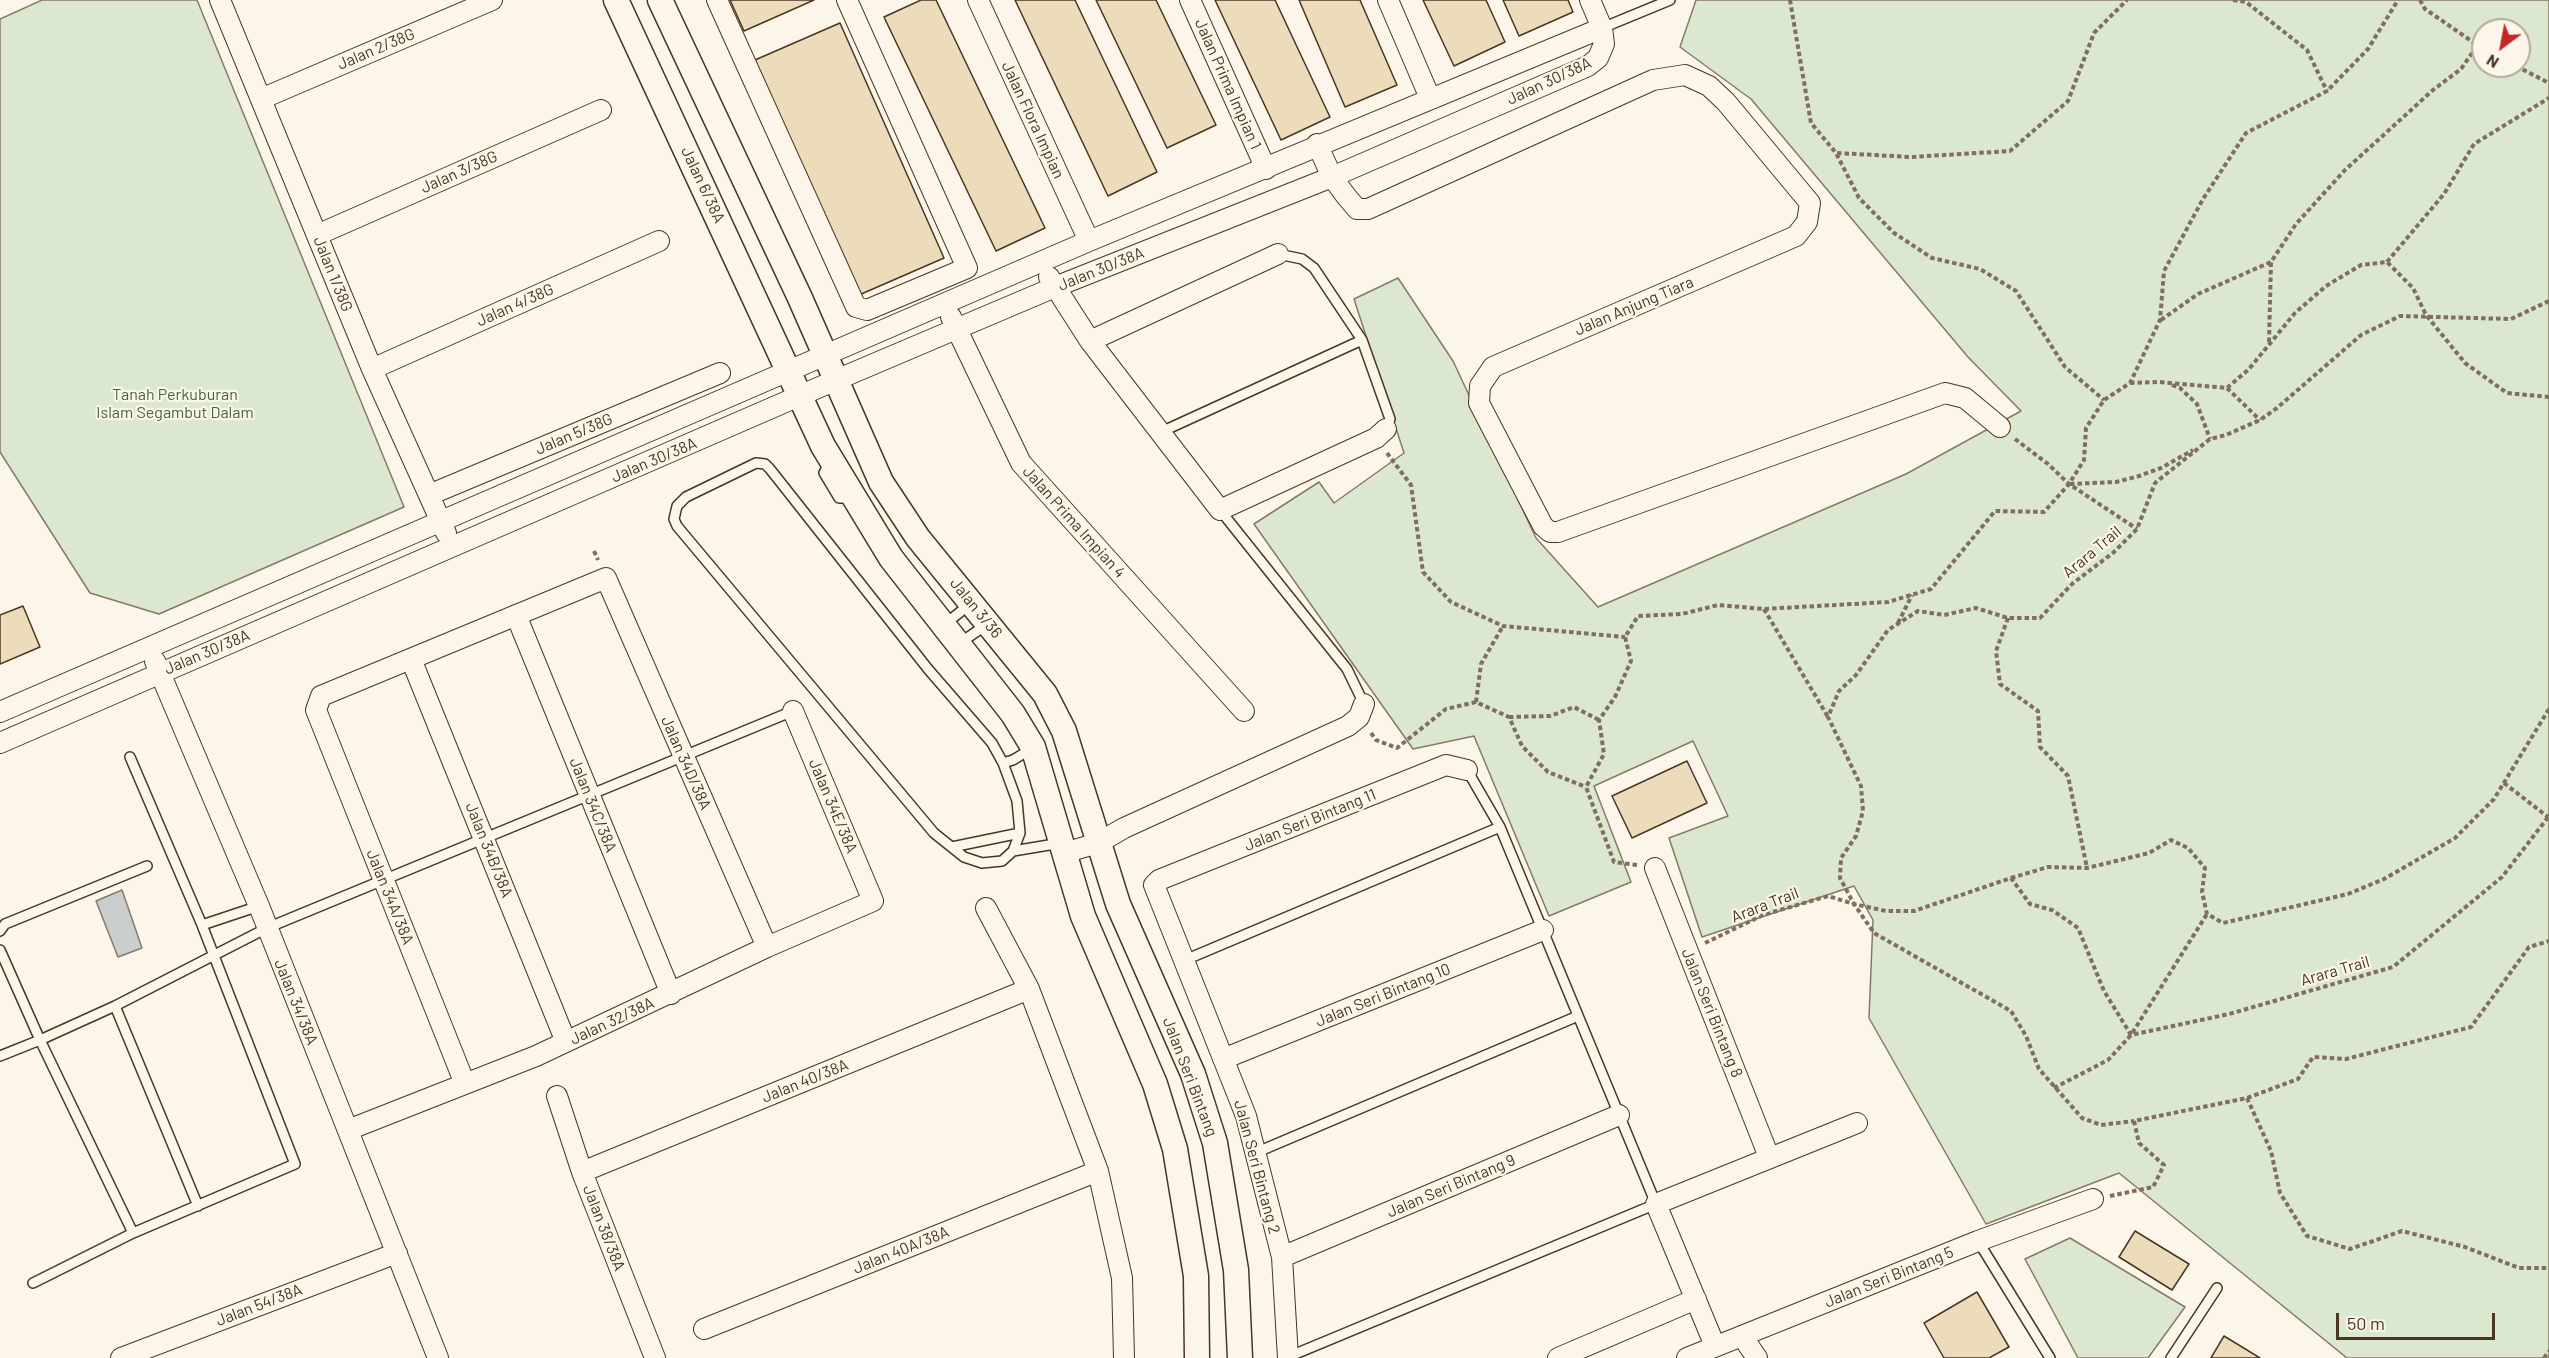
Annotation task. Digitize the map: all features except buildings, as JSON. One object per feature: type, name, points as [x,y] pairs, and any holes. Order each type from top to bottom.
[{"type":"street","name":"Jalan 1/38G","points":[[220,0],[372,369],[452,546]]},
{"type":"street","name":"Jalan 2/38G","points":[[261,99],[492,0]]},
{"type":"street","name":"Jalan 6/38A","points":[[616,0],[801,396]]},
{"type":"street","points":[[660,0],[825,355]]},
{"type":"street","points":[[717,0],[856,307],[867,310],[967,268]]},
{"type":"street","points":[[847,0],[977,291]]},
{"type":"street","name":"Jalan Flora Impian","points":[[978,0],[1089,241]]},
{"type":"street","name":"Jalan Prima Impian 1","points":[[1190,0],[1266,169]]},
{"type":"street","points":[[1388,0],[1430,98]]},
{"type":"street","points":[[1590,0],[1602,28]]},
{"type":"street","name":"Jalan 30/38A","points":[[0,712],[1043,263],[1089,241],[1266,169],[1317,144],[1602,28],[1604,44],[1598,58],[1588,66],[1332,177],[1054,287],[0,743]]},
{"type":"street","name":"Jalan Anjung Tiara","points":[[1317,144],[1332,177],[1357,209],[1368,209],[1653,80],[1685,75],[1709,86],[1726,102],[1810,203],[1807,222],[1796,236],[1493,367],[1480,386],[1479,404],[1543,526],[1550,531],[1558,532],[1945,393],[1965,398],[2000,427]]},
{"type":"street","name":"Jalan 3/38G","points":[[317,235],[601,110]]},
{"type":"street","name":"Jalan 4/38G","points":[[372,369],[658,241]]},
{"type":"street","points":[[1090,341],[1278,254]]},
{"type":"street","points":[[1043,263],[1054,287],[1090,341],[1220,510],[1381,434]]},
{"type":"street","name":"Jalan Prima Impian 4","points":[[945,304],[1021,463],[1244,711]]},
{"type":"street","name":"Jalan 3/36","points":[[825,355],[881,482],[918,538],[1045,694],[1064,731],[1098,843]]},
{"type":"street","name":"Jalan 5/38G","points":[[429,495],[720,373]]},
{"type":"street","points":[[801,396],[831,460],[891,558],[1013,714],[1033,747],[1083,916],[1155,1084],[1175,1149],[1196,1276],[1197,1358]]},
{"type":"street","points":[[556,471],[568,496]]},
{"type":"street","name":"Jalan 34D/38A","points":[[516,615],[606,578],[767,947]]},
{"type":"street","points":[[411,659],[516,615]]},
{"type":"street","name":"Jalan 34C/38A","points":[[516,615],[671,994]]},
{"type":"street","name":"Jalan 34/38A","points":[[149,647],[259,906],[438,1358]]},
{"type":"street","name":"Jalan 34A/38A","points":[[411,659],[321,696],[316,710],[465,1084]]},
{"type":"street","name":"Jalan 34B/38A","points":[[411,659],[566,1042]]},
{"type":"street","points":[[1063,848],[1098,843],[1124,828],[1348,726],[1362,710]]},
{"type":"street","name":"Jalan 34E/38A","points":[[793,711],[873,901]]},
{"type":"street","name":"Jalan Seri Bintang 11","points":[[1154,885],[1159,880],[1446,765],[1467,770]]},
{"type":"street","name":"Jalan Seri Bintang","points":[[1098,843],[1118,904],[1193,1074],[1215,1143],[1236,1270],[1240,1358]]},
{"type":"street","name":"Jalan Seri Bintang 8","points":[[1655,868],[1769,1157]]},
{"type":"street","name":"Jalan Seri Bintang 2","points":[[1154,885],[1154,890],[1185,960],[1246,1116],[1282,1257],[1288,1357]]},
{"type":"street","name":"Jalan 32/38A","points":[[348,1131],[566,1042],[767,947],[873,901]]},
{"type":"street","points":[[986,908],[1029,989],[1098,1171],[1122,1278],[1124,1358]]},
{"type":"street","name":"Jalan Seri Bintang 10","points":[[1223,1059],[1543,930]]},
{"type":"street","name":"Jalan 40/38A","points":[[582,1172],[1029,989]]},
{"type":"street","name":"Jalan 38/38A","points":[[557,1096],[582,1172],[655,1358]]},
{"type":"street","name":"Jalan Seri Bintang 9","points":[[1282,1257],[1620,1116]]},
{"type":"street","points":[[1715,1346],[1656,1204],[1857,1123]]},
{"type":"street","name":"Jalan 40A/38A","points":[[704,1329],[1098,1171]]},
{"type":"street","name":"Jalan Seri Bintang 5","points":[[1687,1358],[1978,1241],[2092,1199]]},
{"type":"street","name":"Jalan 54/38A","points":[[121,1358],[397,1253]]},
{"type":"street","points":[[1558,1358],[1696,1299]]},
{"type":"street","points":[[1742,1336],[1756,1358]]},
{"type":"lane","points":[[1602,28],[1670,0]]},
{"type":"lane","points":[[1278,254],[1302,260],[1314,268],[1362,340],[1390,419],[1381,434]]},
{"type":"lane","points":[[1161,432],[1362,340]]},
{"type":"lane","points":[[756,463],[765,464],[928,669],[992,743],[1004,763],[1017,801],[1020,834],[1013,851],[1002,861],[982,863],[964,857],[934,833],[677,526],[674,519],[677,506],[686,496],[756,463]]},
{"type":"lane","points":[[1220,510],[1347,669],[1362,710]]},
{"type":"lane","points":[[944,625],[971,603]]},
{"type":"lane","points":[[959,644],[988,623]]},
{"type":"lane","points":[[0,1056],[115,1006],[214,954],[236,946],[267,928],[590,797],[793,711]]},
{"type":"lane","points":[[1004,763],[1033,747]]},
{"type":"lane","points":[[33,1283],[133,1233],[295,1164],[214,954],[130,758]]},
{"type":"lane","points":[[1288,1357],[1656,1204],[1500,827],[1467,770]]},
{"type":"lane","points":[[1185,960],[1500,827]]},
{"type":"lane","points":[[952,847],[1020,834]]},
{"type":"lane","points":[[1013,851],[1063,848]]},
{"type":"lane","points":[[0,931],[5,924],[147,866]]},
{"type":"lane","points":[[202,926],[259,906]]},
{"type":"lane","points":[[0,950],[40,1040],[133,1233]]},
{"type":"lane","points":[[115,1006],[198,1206]]},
{"type":"lane","points":[[1256,1153],[1578,1016]]},
{"type":"lane","points":[[1978,1241],[2050,1358]]},
{"type":"lane","points":[[2171,1358],[2217,1288]]},
{"type":"path","points":[[1790,0],[1811,123],[1836,153],[1859,198],[1894,233],[1932,258],[1980,269],[2016,291],[2065,367],[2104,400]]},
{"type":"path","points":[[1836,153],[1911,157],[2010,151],[2068,101],[2094,33],[2127,0]]},
{"type":"path","points":[[2233,0],[2246,2],[2307,50],[2327,91]]},
{"type":"path","points":[[2130,383],[2160,320],[2164,271],[2203,199],[2246,133],[2327,91],[2368,49],[2398,0]]},
{"type":"path","points":[[2420,0],[2425,9],[2471,42]]},
{"type":"path","points":[[2269,342],[2271,262],[2296,224],[2345,170],[2433,90],[2461,69],[2471,55]]},
{"type":"path","points":[[2531,74],[2549,83]]},
{"type":"path","points":[[2227,388],[2249,369],[2295,313],[2326,286],[2361,265],[2387,262],[2444,194],[2474,144],[2549,98]]},
{"type":"path","points":[[2160,320],[2198,294],[2271,262]]},
{"type":"path","points":[[2387,262],[2413,288],[2426,315],[2465,363],[2507,393],[2549,397]]},
{"type":"path","name":"Arara Trail","points":[[1828,717],[1839,691],[1856,675],[1888,630],[1918,611],[1944,615],[1976,608],[2008,618],[2040,618],[2072,584],[2114,552],[2137,529],[2155,483],[2210,439],[2226,435],[2260,420],[2361,335],[2400,316],[2511,319],[2549,301]]},
{"type":"path","points":[[2069,484],[2116,482],[2139,476],[2161,468],[2210,439],[2203,416],[2190,395],[2180,388],[2159,382]]},
{"type":"path","points":[[1586,787],[1604,754],[1599,720],[1615,697],[1631,661],[1625,637],[1638,616],[1682,614],[1718,605],[1764,609],[1888,602],[1931,589],[1995,511],[2044,512],[2069,484],[2084,460],[2086,428],[2104,400],[2130,383],[2159,382],[2227,388],[2260,420]]},
{"type":"path","points":[[2000,427],[2048,464],[2069,484],[2137,529]]},
{"type":"path","points":[[1381,434],[1411,485],[1423,572],[1451,602],[1503,626],[1625,637]]},
{"type":"path","points":[[1898,623],[1912,595]]},
{"type":"path","points":[[1764,609],[1828,717],[1861,786],[1863,811],[1856,836],[1841,858],[1840,878],[1854,904],[1874,933],[2011,1011],[2026,1036],[2040,1069],[2082,1118],[2101,1125],[2134,1121],[2247,1098],[2298,1079],[2313,1057],[2346,1059],[2471,1027],[2529,947],[2549,941]]},
{"type":"path","points":[[2008,618],[1996,651],[2000,684],[2038,711],[2040,747],[2068,776],[2087,868]]},
{"type":"path","points":[[1476,702],[1481,664],[1503,626]]},
{"type":"path","points":[[1362,710],[1376,740],[1397,748],[1446,709],[1476,702],[1509,717],[1550,716],[1574,707],[1599,720]]},
{"type":"path","points":[[2054,1088],[2108,1060],[2131,1035],[2207,914],[2223,923],[2348,894],[2384,879],[2455,838],[2494,799],[2549,709]]},
{"type":"path","points":[[1509,717],[1522,746],[1548,772],[1586,787],[1614,862],[1655,868]]},
{"type":"path","points":[[2504,783],[2548,816]]},
{"type":"path","name":"Arara Trail","points":[[2131,1035],[2229,1014],[2393,967],[2502,878],[2548,816]]},
{"type":"path","name":"Arara Trail","points":[[1687,951],[1763,915],[1828,896],[1886,911],[1914,911],[2048,867],[2087,868],[2149,853],[2171,840],[2188,848],[2205,868],[2202,892],[2207,914]]},
{"type":"path","points":[[2012,878],[2030,904],[2052,910],[2078,928],[2104,991],[2131,1035]]},
{"type":"path","points":[[2247,1098],[2271,1151],[2280,1192],[2307,1236],[2350,1249],[2402,1231],[2465,1247],[2519,1268],[2549,1268]]},
{"type":"path","points":[[2092,1199],[2153,1187],[2164,1165],[2139,1143],[2134,1121]]},
{"type":"path","points":[[2544,1358],[2549,1351]]},
{"type":"green space","name":"Tanah Perkuburan Islam Segambut Dalam","points":[[42,0],[197,0],[404,507],[159,614],[90,593],[0,452],[0,19]]},
{"type":"green space","points":[[1696,0],[2549,0],[2549,1358],[2347,1358],[2119,1173],[1986,1224],[1869,1018],[1873,920],[1854,886],[1702,937],[1669,838],[1728,816],[1693,741],[1594,786],[1631,882],[1549,916],[1474,736],[1413,749],[1254,524],[1319,482],[1334,503],[1404,453],[1354,299],[1398,278],[1453,361],[1536,538],[1598,607],[1906,474],[2021,411],[1968,357],[1751,99],[1680,47]]},
{"type":"green space","points":[[2070,1238],[2185,1307],[2148,1358],[2078,1358],[2025,1259]]},
{"type":"shaded area","points":[[122,890],[142,948],[118,957],[96,901]]}]
